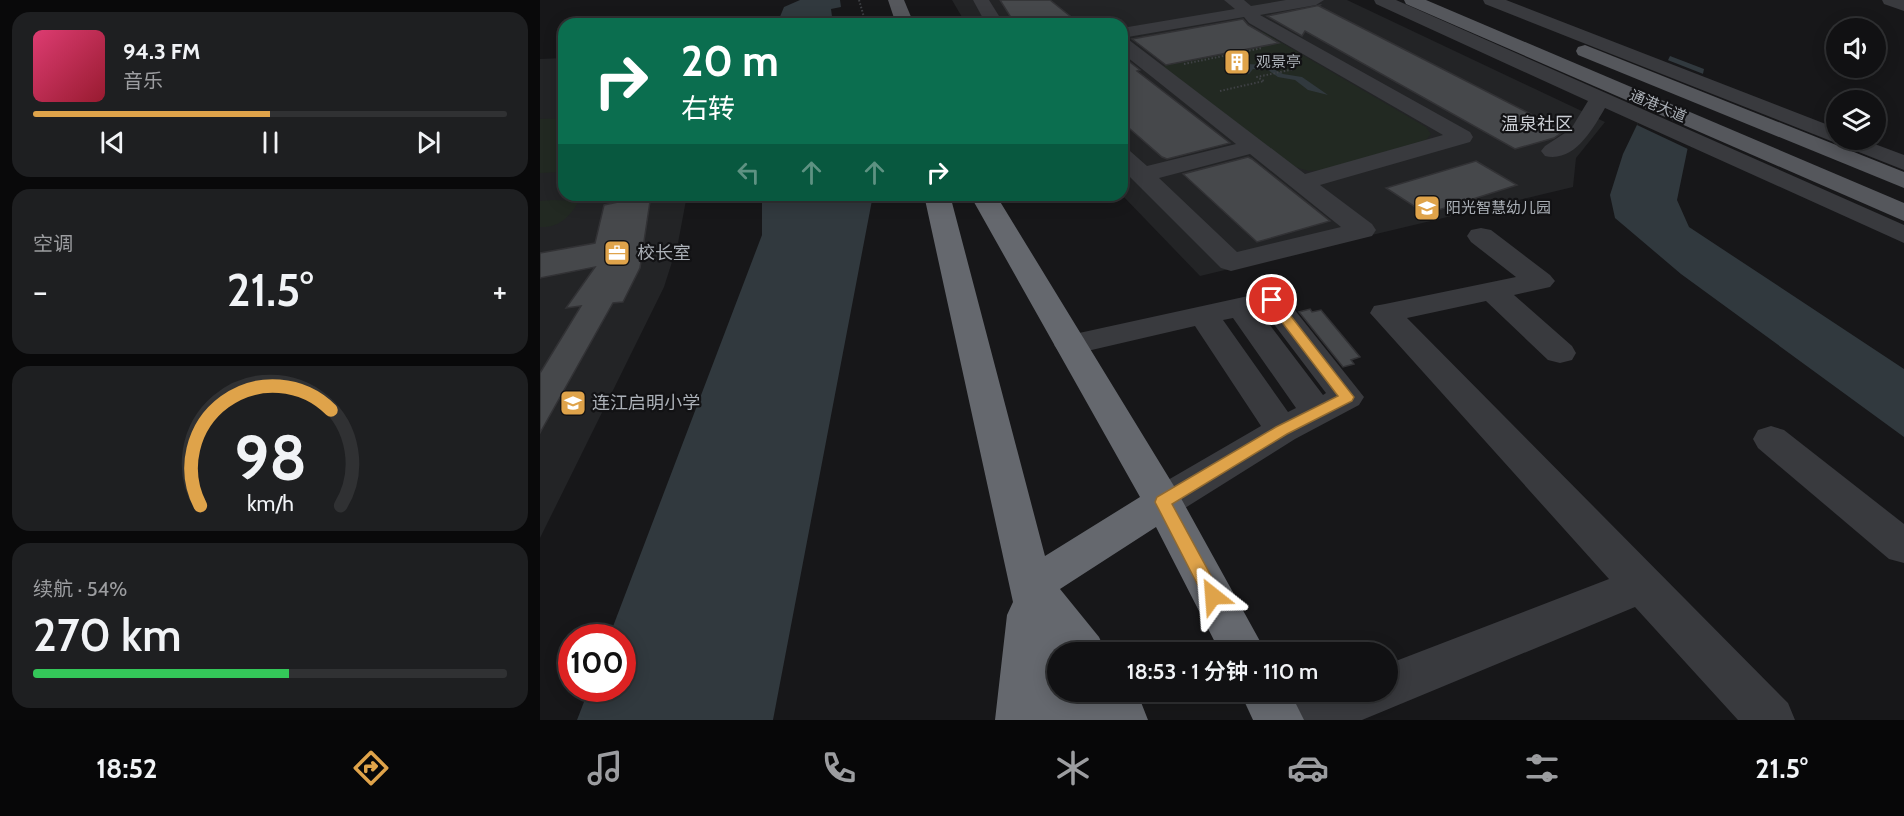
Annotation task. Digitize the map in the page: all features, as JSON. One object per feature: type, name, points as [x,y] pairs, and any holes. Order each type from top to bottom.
[{"type":"highway","points":[[938,201],[1063,720]]},
{"type":"highway","points":[[986,201],[1163,502],[1238,642]]},
{"type":"highway","points":[[1031,586],[1163,502]]},
{"type":"highway","points":[[1031,586],[1059,642]]},
{"type":"highway","points":[[1031,586],[1075,642]]},
{"type":"highway","points":[[1020,720],[1031,586]]},
{"type":"highway","points":[[1031,586],[1034,720]]},
{"type":"highway","points":[[1087,702],[1094,720]]},
{"type":"highway","points":[[1117,702],[1123,720]]},
{"type":"highway","points":[[1269,702],[1279,720]]},
{"type":"main road","points":[[896,0],[903,18]]},
{"type":"main road","name":"通港大道","points":[[1412,0],[1530,51],[1643,109]]},
{"type":"main road","name":"通港大道","points":[[1471,4],[1565,42],[1656,72],[1705,92],[1904,181]]},
{"type":"main road","points":[[1565,42],[1586,37]]},
{"type":"main road","points":[[1507,56],[1530,51]]},
{"type":"main road","name":"通港大道","points":[[1699,133],[1904,213]]},
{"type":"street","points":[[981,0],[992,18]]},
{"type":"street","points":[[1232,0],[1255,19],[1349,78],[1462,137],[1301,183]]},
{"type":"street","points":[[1128,36],[1316,0]]},
{"type":"street","points":[[1382,0],[1600,98],[1643,109],[1699,133],[1904,235]]},
{"type":"street","points":[[1491,0],[1586,37],[1656,72]]},
{"type":"street","points":[[1890,0],[1904,6]]},
{"type":"street","points":[[1128,38],[1162,64],[1190,97],[1362,230],[1231,262],[1128,162]]},
{"type":"street","points":[[1705,92],[1826,133]]},
{"type":"street","points":[[1553,151],[1580,133],[1600,98]]},
{"type":"street","points":[[1142,175],[1254,146]]},
{"type":"street","points":[[1871,150],[1904,163]]},
{"type":"street","points":[[1481,237],[1540,281],[1385,313],[1770,720]]},
{"type":"street","points":[[1492,291],[1560,353]]},
{"type":"street","points":[[1070,345],[1272,300],[1347,397],[1282,430],[1163,502]]},
{"type":"street","points":[[1204,316],[1282,430]]},
{"type":"street","points":[[1771,439],[1904,547]]},
{"type":"street","points":[[1398,682],[1641,585]]},
{"type":"street","points":[[1305,720],[1350,702]]},
{"type":"path","points":[[859,0],[864,18]]},
{"type":"path","points":[[1162,64],[1295,42]]},
{"type":"path","points":[[1190,97],[1264,81],[1257,77],[1283,72]]},
{"type":"shaded area","points":[[800,0],[840,0],[841,7],[831,9],[832,18],[779,18],[784,7]]},
{"type":"shaded area","points":[[952,0],[1347,0],[1605,122],[1576,158],[1573,187],[1200,276],[1128,201],[1128,18],[962,18]]},
{"type":"shaded area","points":[[1263,32],[1426,127],[1431,134],[1426,140],[1323,170],[1309,171],[1295,167],[1162,66],[1266,45],[1250,34]]},
{"type":"shaded area","points":[[1670,56],[1704,69],[1677,200],[1689,227],[1904,369],[1904,437],[1681,274],[1615,218],[1610,195],[1623,154]]},
{"type":"shaded area","name":"连江启明小学","points":[[558,58],[558,201],[686,201],[678,243],[664,287],[540,538],[540,59]]},
{"type":"shaded area","points":[[1266,65],[1283,74],[1302,77],[1328,95],[1308,90],[1295,80],[1278,77],[1268,70],[1253,69],[1249,74],[1241,72],[1241,68],[1235,66]]},
{"type":"shaded area","points":[[558,118],[558,172],[540,173],[540,119]]},
{"type":"shaded area","points":[[540,201],[579,201],[564,220],[547,227],[540,227]]},
{"type":"shaded area","points":[[762,201],[872,201],[773,720],[577,720],[584,702],[636,702],[636,624],[614,624],[762,235]]},
{"type":"pier","points":[[1665,59],[1706,75],[1690,150],[1637,125]]},
{"type":"building","points":[[1000,0],[1050,0],[1072,18],[1011,18]]},
{"type":"building","points":[[1320,5],[1564,131],[1554,138],[1515,149],[1305,31],[1302,36],[1267,16]]},
{"type":"building","points":[[1243,19],[1248,25],[1279,43],[1166,65],[1132,39]]},
{"type":"building","points":[[1128,61],[1140,70],[1137,71],[1230,143],[1167,159],[1128,127]]},
{"type":"building","points":[[1248,157],[1330,221],[1257,242],[1183,174]]},
{"type":"building","points":[[1476,161],[1517,185],[1426,214],[1386,188]]},
{"type":"building","points":[[623,201],[650,201],[640,268],[623,302],[613,303],[540,433],[540,373],[581,306],[566,308],[595,267],[540,278],[540,253],[595,243],[604,205]]},
{"type":"building","points":[[1310,309],[1312,312],[1321,310],[1360,357],[1351,360],[1354,364],[1343,367],[1299,312]]},
{"type":"place","name":"观景亭","points":[[1237,62]]},
{"type":"place","name":"阳光智慧幼儿园","points":[[1427,208]]},
{"type":"place","name":"校长室","points":[[617,253]]},
{"type":"place","name":"连江启明小学","points":[[573,403]]},
{"type":"district","name":"温泉社区","points":[[1537,124]]},
{"type":"route","points":[[1213,596],[1163,502],[1282,430],[1347,397],[1272,300]]}]
